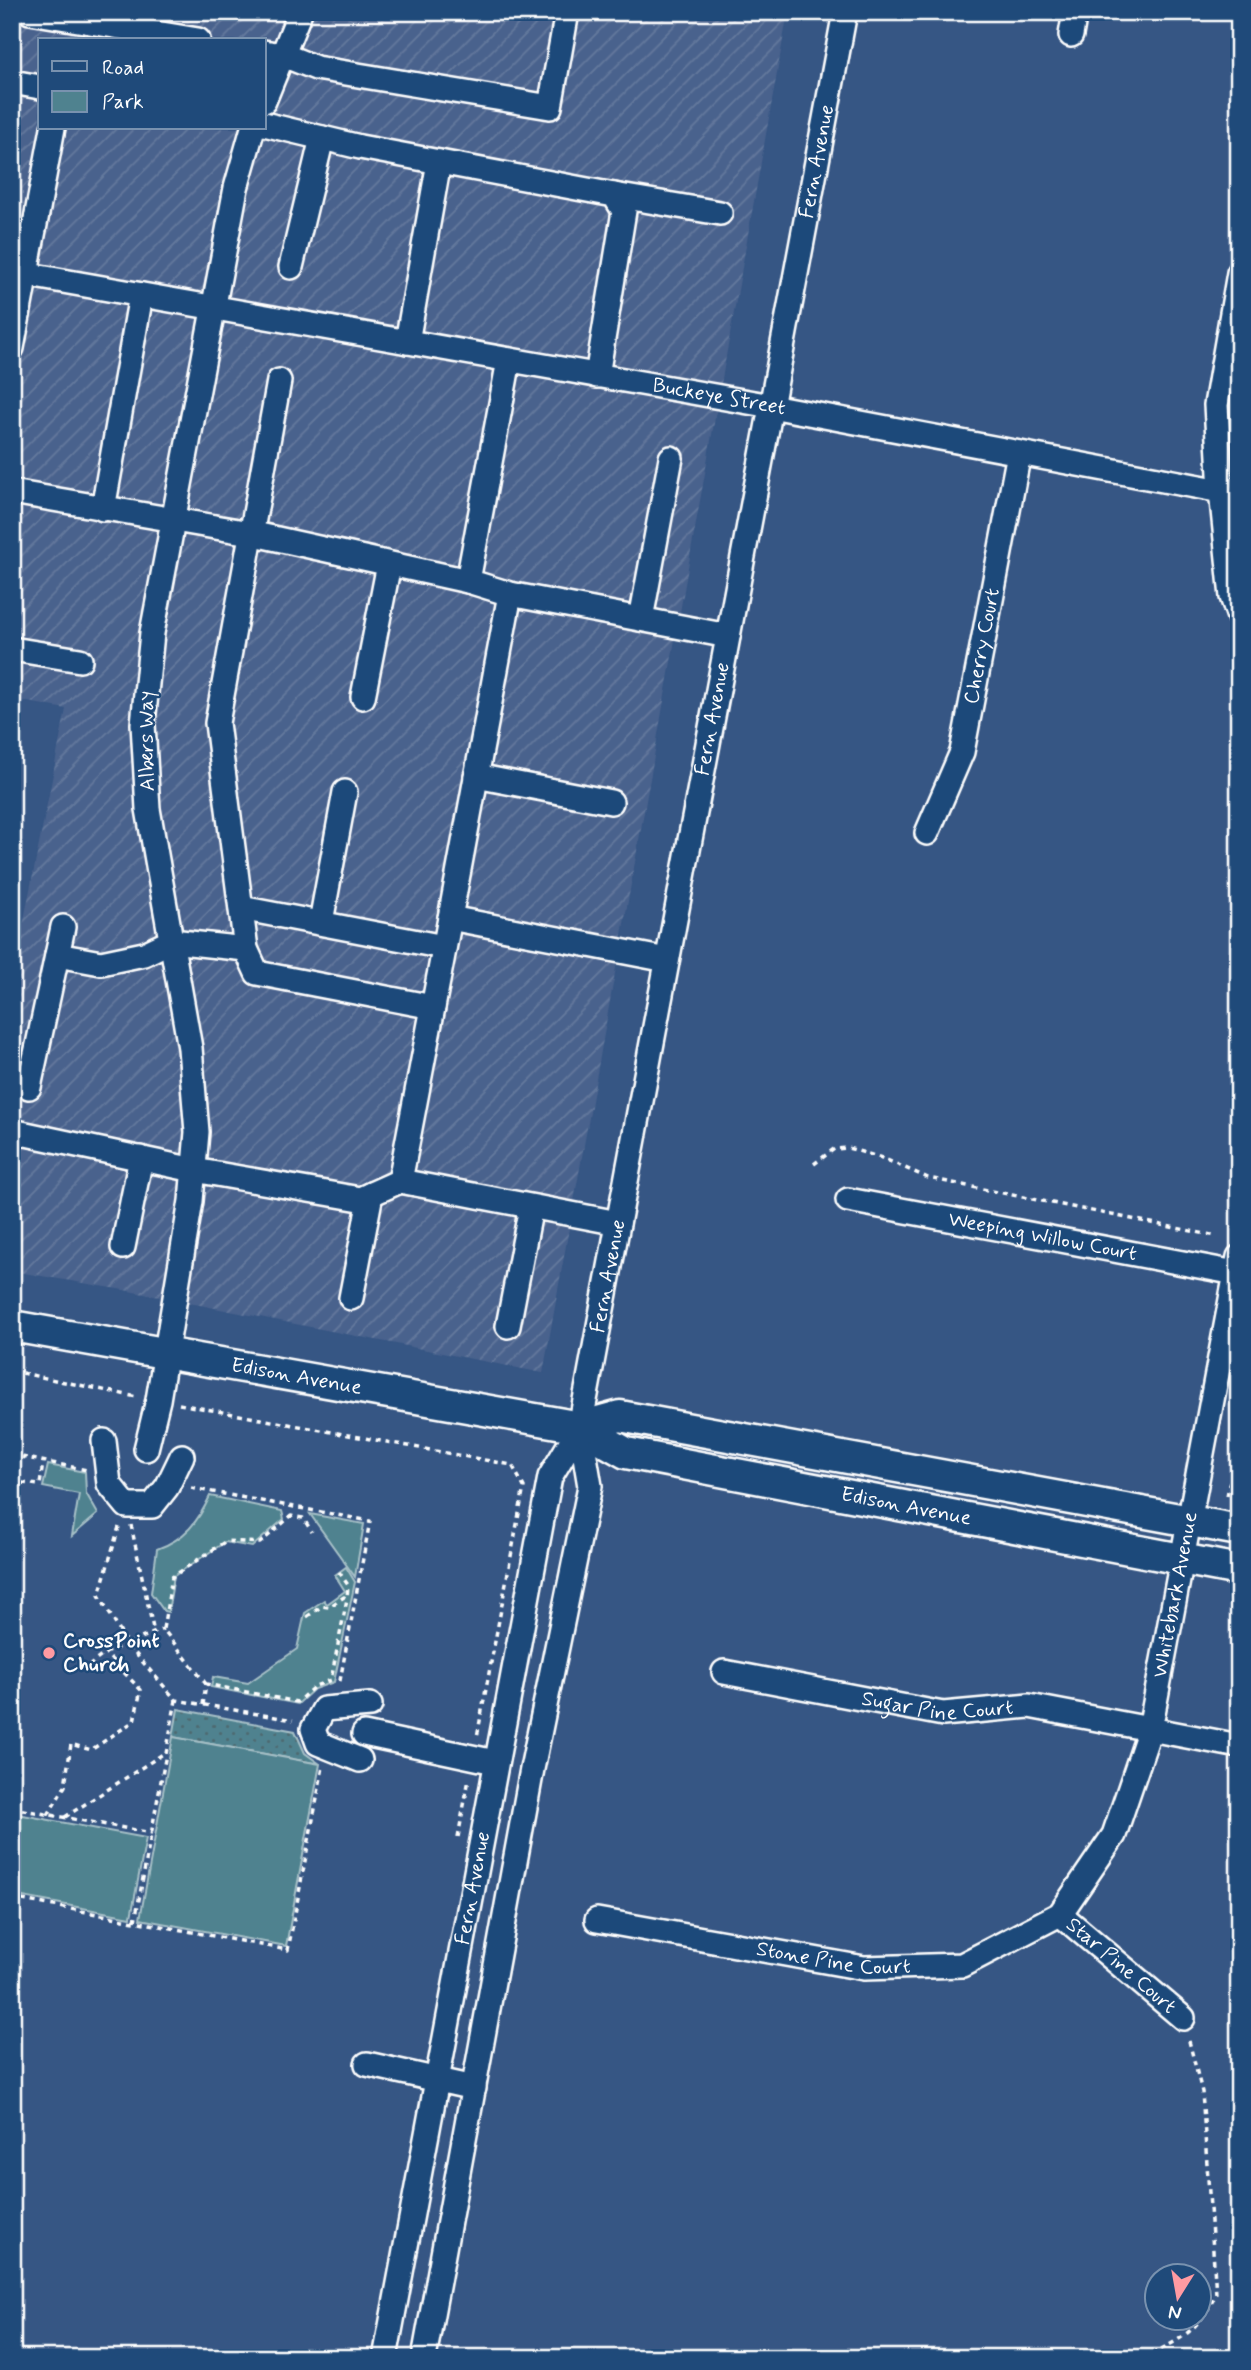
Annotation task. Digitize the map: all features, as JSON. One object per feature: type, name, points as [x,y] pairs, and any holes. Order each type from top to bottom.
[{"type":"main road","name":"Edison Avenue","points":[[12,1326],[580,1427],[626,1452],[1239,1570]]},
{"type":"main road","name":"Edison Avenue","points":[[580,1427],[620,1416],[1239,1530]]},
{"type":"street","points":[[30,12],[186,38]]},
{"type":"street","points":[[266,91],[274,53],[299,12]]},
{"type":"street","points":[[274,53],[316,68],[550,107],[567,12]]},
{"type":"street","name":"Fern Avenue","points":[[424,2358],[547,1695],[590,1486],[580,1427],[845,12]]},
{"type":"street","points":[[1071,35],[1075,12]]},
{"type":"street","points":[[12,82],[38,87]]},
{"type":"street","points":[[12,348],[19,273],[53,130]]},
{"type":"street","name":"Albers Way","points":[[146,1449],[158,1401],[194,1170],[197,1132],[194,1088],[148,809],[143,724],[152,633],[173,521],[236,188],[255,130]]},
{"type":"street","points":[[266,130],[720,213]]},
{"type":"street","points":[[291,267],[322,138]]},
{"type":"street","points":[[407,342],[439,162]]},
{"type":"street","points":[[597,376],[624,211],[614,195]]},
{"type":"street","name":"Buckeye Street","points":[[19,273],[771,406],[1221,491]]},
{"type":"street","points":[[1239,273],[1216,405],[1221,491],[1233,597],[1239,617]]},
{"type":"street","points":[[103,509],[141,295]]},
{"type":"street","points":[[468,580],[509,360]]},
{"type":"street","points":[[279,381],[217,723],[246,949],[257,972],[433,1007]]},
{"type":"street","name":"Cherry Court","points":[[928,833],[962,752],[1019,453]]},
{"type":"street","points":[[641,620],[671,458]]},
{"type":"street","points":[[12,492],[250,533],[468,580],[510,594],[728,636]]},
{"type":"street","points":[[363,697],[389,564]]},
{"type":"street","points":[[400,1181],[510,594]]},
{"type":"street","points":[[12,649],[80,660]]},
{"type":"street","points":[[476,776],[611,802]]},
{"type":"street","points":[[321,922],[345,792]]},
{"type":"street","points":[[241,908],[444,947]]},
{"type":"street","points":[[450,918],[667,960]]},
{"type":"street","points":[[29,1087],[63,927]]},
{"type":"street","points":[[57,955],[100,963],[144,954],[171,941],[246,949]]},
{"type":"street","points":[[12,1131],[194,1170],[360,1199],[400,1181],[618,1223]]},
{"type":"street","points":[[123,1247],[141,1158]]},
{"type":"street","points":[[351,1298],[371,1194]]},
{"type":"street","name":"Weeping Willow Court","points":[[848,1200],[1237,1265]]},
{"type":"street","points":[[508,1326],[531,1207]]},
{"type":"street","name":"Whitebark Avenue","points":[[1060,1914],[1114,1835],[1150,1729],[1184,1560],[1237,1265]]},
{"type":"street","name":"Fern Avenue","points":[[386,2358],[438,2080],[484,1760],[550,1477],[580,1427]]},
{"type":"street","points":[[104,1441],[109,1484],[127,1506],[152,1506],[167,1488],[182,1456]]},
{"type":"street","name":"Sugar Pine Court","points":[[724,1672],[943,1714],[1029,1706],[1239,1746]]},
{"type":"street","points":[[360,1760],[318,1743],[313,1729],[324,1709],[370,1705]]},
{"type":"street","points":[[364,1734],[484,1760]]},
{"type":"street","name":"Stone Pine Court","points":[[597,1920],[864,1968],[962,1965],[1060,1914]]},
{"type":"street","name":"Star Pine Court","points":[[1060,1914],[1183,2018]]},
{"type":"street","points":[[367,2064],[474,2088]]},
{"type":"path","points":[[814,1164],[834,1149],[848,1148],[882,1158],[928,1178],[1216,1236]]},
{"type":"path","points":[[12,1371],[158,1401],[512,1465],[524,1487],[484,1760],[458,1840]]},
{"type":"path","points":[[1227,1496],[1239,1433]]},
{"type":"path","points":[[12,1455],[93,1471]]},
{"type":"path","points":[[12,1482],[40,1485],[43,1461]]},
{"type":"path","points":[[185,1487],[370,1521],[338,1692]]},
{"type":"path","points":[[312,1532],[303,1518],[291,1516],[260,1543],[226,1541],[172,1577],[163,1629],[206,1684],[297,1702],[315,1686],[331,1680],[348,1586],[339,1572]]},
{"type":"path","points":[[138,1524],[121,1520],[99,1595],[127,1644],[176,1700],[302,1722]]},
{"type":"path","points":[[130,1524],[154,1633]]},
{"type":"path","points":[[305,1618],[322,1606],[329,1608],[344,1597],[347,1599]]},
{"type":"path","points":[[89,1666],[105,1653],[163,1629]]},
{"type":"path","points":[[48,1815],[65,1786],[71,1744],[91,1750],[134,1721],[141,1690],[105,1653]]},
{"type":"path","points":[[203,1705],[206,1684]]},
{"type":"path","points":[[135,1921],[176,1700]]},
{"type":"path","points":[[65,1817],[166,1752]]},
{"type":"path","points":[[12,1898],[288,1950],[325,1760]]},
{"type":"path","points":[[12,1808],[152,1833]]},
{"type":"path","points":[[1143,2358],[1171,2344],[1203,2321],[1216,2294],[1202,2092],[1183,2018]]},
{"type":"shaded area","points":[[12,12],[788,12],[543,1373],[124,1290],[12,1271],[12,980],[66,709],[12,699]]},
{"type":"green space","points":[[48,1465],[85,1472],[86,1493],[98,1514],[72,1536],[79,1494],[43,1487]]},
{"type":"green space","points":[[210,1496],[282,1511],[284,1519],[252,1547],[225,1542],[174,1576],[168,1612],[164,1611],[151,1593],[157,1549],[183,1535],[190,1528]]},
{"type":"green space","points":[[310,1514],[364,1524],[355,1577]]},
{"type":"green space","points":[[346,1567],[355,1582],[334,1682],[314,1689],[298,1704],[211,1687],[213,1677],[248,1683],[297,1649],[305,1613],[324,1600],[327,1604],[345,1591],[335,1575]]},
{"type":"green space","points":[[178,1709],[295,1731],[305,1753],[320,1764],[173,1737]]},
{"type":"green space","points":[[173,1737],[320,1764],[286,1946],[140,1919]]},
{"type":"green space","points":[[12,1813],[146,1838],[131,1917],[12,1895]]},
{"type":"place","name":"CrossPoint Church","points":[[49,1653]]}]
